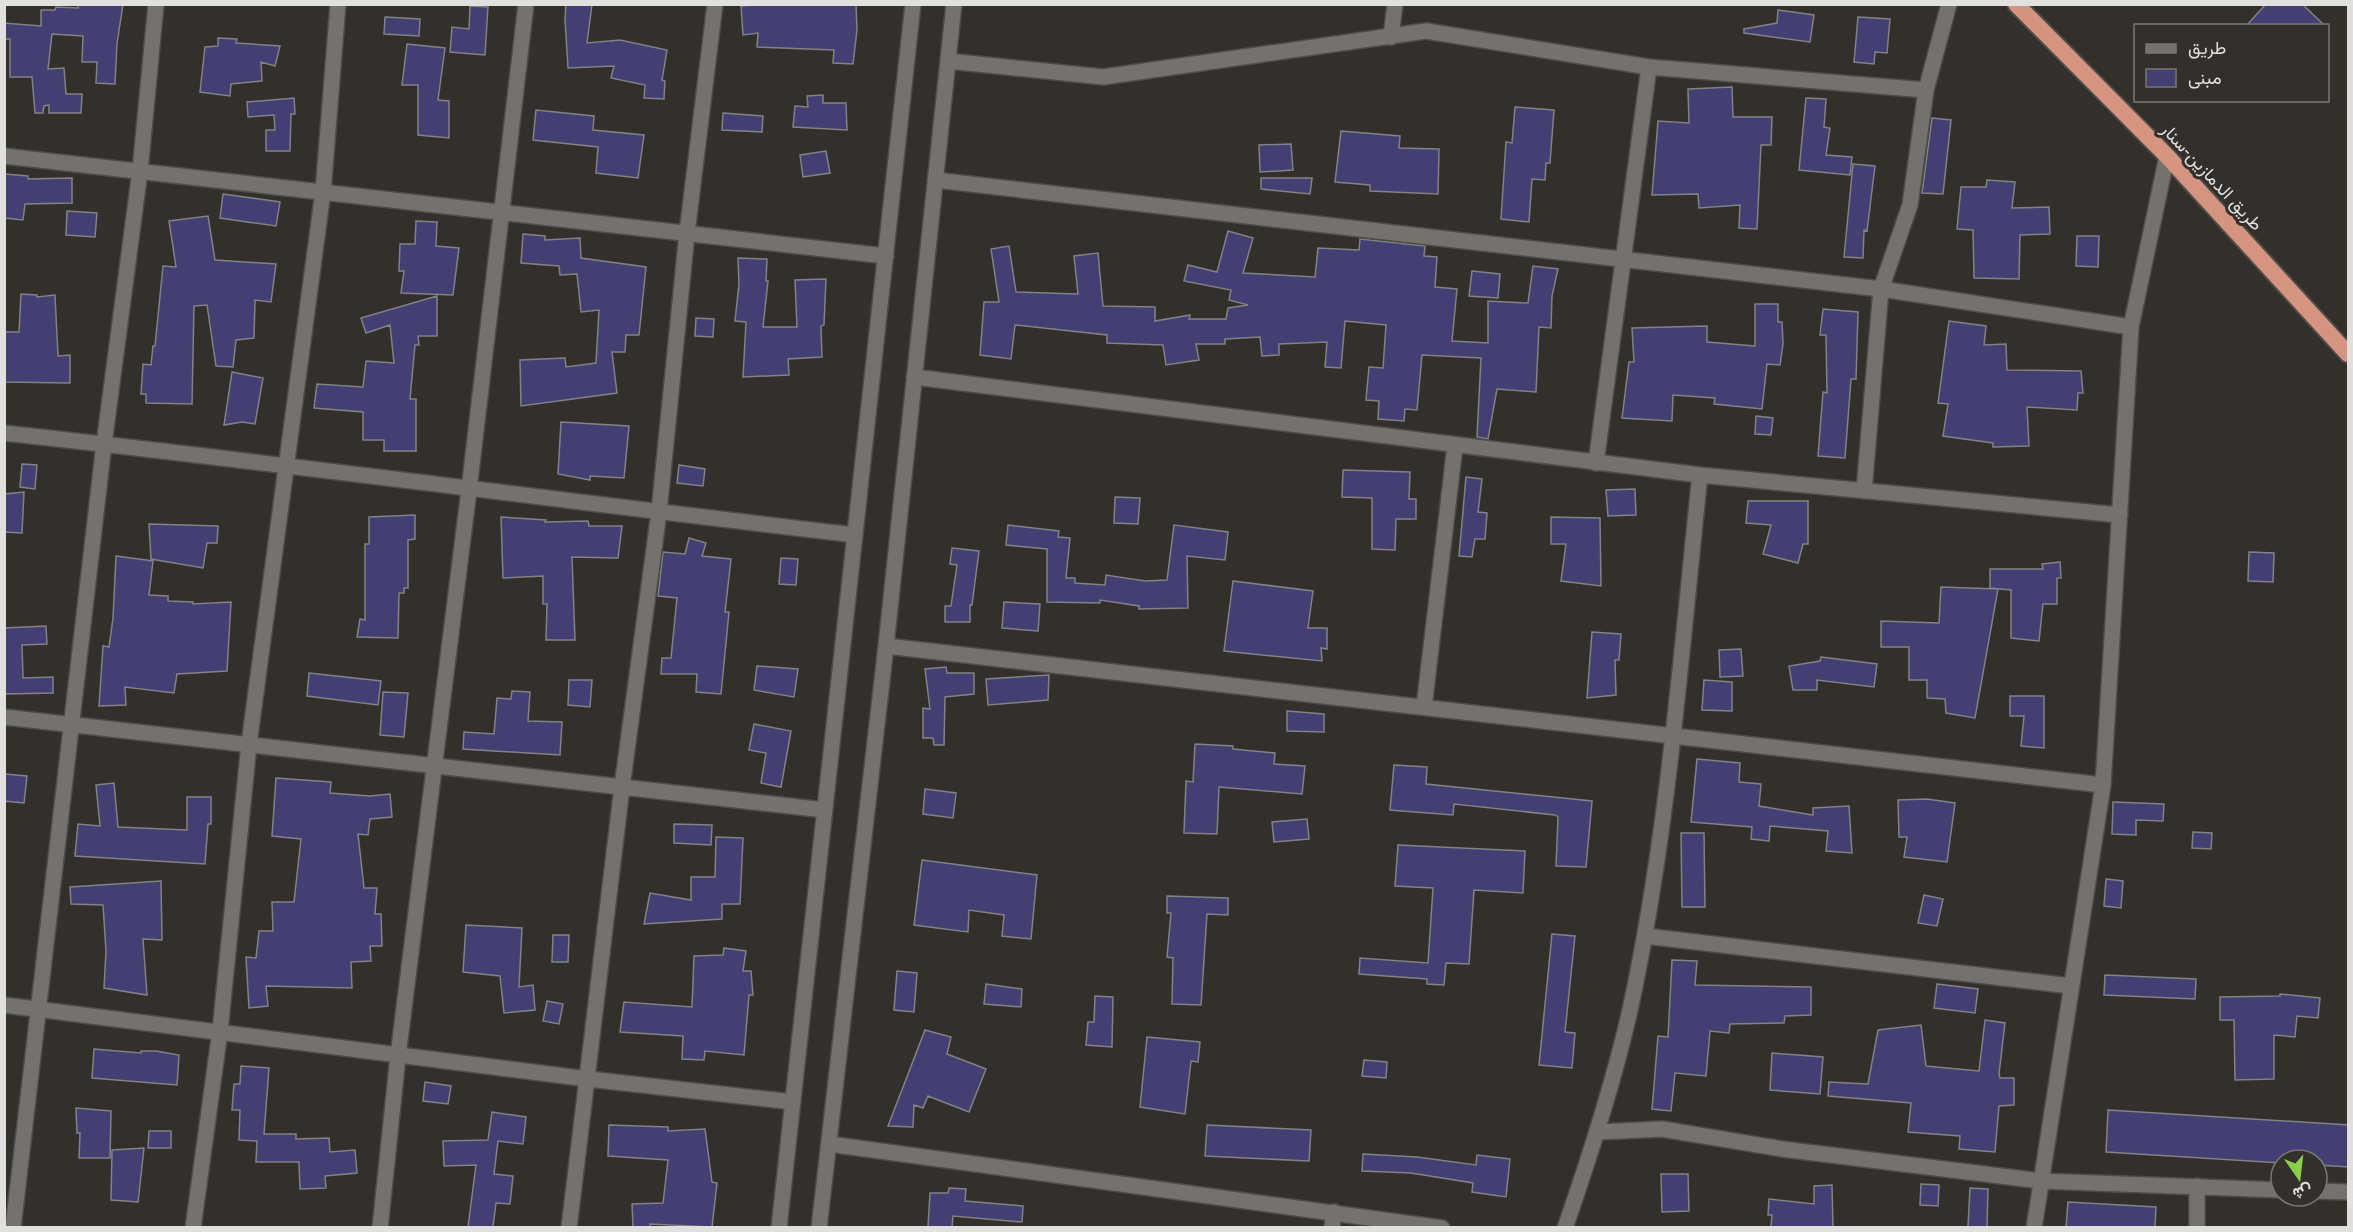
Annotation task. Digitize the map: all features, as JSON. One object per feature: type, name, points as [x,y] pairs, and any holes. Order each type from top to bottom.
[{"type":"highway","name":"طريق الدمازين-سنار","points":[[2016,4],[2167,156],[2349,354]]},
{"type":"street","points":[[14,1227],[104,444],[140,171],[156,4]]},
{"type":"street","points":[[192,1227],[220,1031],[249,744],[323,192],[338,4]]},
{"type":"street","points":[[380,1227],[398,1056],[469,490],[526,4]]},
{"type":"street","points":[[569,1227],[622,787],[659,512],[687,233],[715,4]]},
{"type":"street","points":[[779,1227],[913,4]]},
{"type":"street","points":[[819,1227],[886,646],[954,4]]},
{"type":"street","points":[[1391,37],[1395,4]]},
{"type":"street","points":[[1864,491],[1881,289],[1910,205],[1926,90],[1949,4]]},
{"type":"street","points":[[948,61],[1103,77],[1426,31],[1648,67],[1926,90]]},
{"type":"street","points":[[1596,463],[1648,67]]},
{"type":"street","points":[[4,156],[886,256]]},
{"type":"street","points":[[2034,1227],[2103,785],[2131,327],[2167,156]]},
{"type":"street","points":[[935,180],[1881,289],[2131,327]]},
{"type":"street","points":[[914,377],[1700,475],[2120,515]]},
{"type":"street","points":[[4,433],[287,464],[469,490],[855,535]]},
{"type":"street","points":[[1424,707],[1455,446]]},
{"type":"street","points":[[1565,1227],[1598,1132],[1629,1012],[1645,936],[1672,736],[1700,475]]},
{"type":"street","points":[[886,646],[2103,785]]},
{"type":"street","points":[[4,717],[825,810]]},
{"type":"street","points":[[1645,936],[2071,986]]},
{"type":"street","points":[[4,1005],[220,1031],[398,1056],[793,1102]]},
{"type":"street","points":[[1598,1132],[1662,1129],[1782,1149],[2041,1181],[2269,1189]]},
{"type":"street","points":[[830,1144],[1333,1220],[1442,1227]]},
{"type":"street","points":[[2197,1186],[2197,1227]]},
{"type":"street","points":[[2329,1191],[2349,1192]]},
{"type":"building","points":[[78,4],[123,4],[117,44],[115,84],[96,83],[97,62],[82,62],[83,36],[52,34],[48,69],[64,68],[66,94],[82,94],[81,113],[49,113],[49,105],[44,106],[43,113],[35,113],[32,77],[10,77],[10,39],[4,39],[4,23],[41,26],[41,10],[55,10],[56,7],[78,8]]},
{"type":"building","points":[[566,4],[592,4],[587,43],[620,40],[667,50],[662,80],[665,81],[664,99],[644,98],[645,85],[611,78],[614,66],[568,68]]},
{"type":"building","points":[[856,4],[857,30],[853,64],[833,63],[834,50],[757,47],[758,33],[743,35],[741,6]]},
{"type":"building","points":[[2266,4],[2302,4],[2323,24],[2248,24]]},
{"type":"building","points":[[470,6],[488,7],[485,55],[450,52],[452,27],[469,29]]},
{"type":"building","points":[[1778,10],[1814,15],[1810,42],[1744,33],[1744,29],[1777,23]]},
{"type":"building","points":[[385,17],[420,19],[419,36],[384,34]]},
{"type":"building","points":[[1858,17],[1890,19],[1887,53],[1875,52],[1874,64],[1854,62]]},
{"type":"building","points":[[218,38],[237,39],[236,43],[280,46],[275,66],[261,62],[262,81],[231,84],[230,96],[200,92],[205,47],[218,46]]},
{"type":"building","points":[[407,44],[445,48],[438,100],[449,101],[449,138],[418,135],[418,85],[402,85]]},
{"type":"building","points":[[1732,87],[1733,117],[1772,117],[1771,145],[1761,145],[1757,229],[1739,228],[1740,205],[1699,208],[1698,194],[1652,195],[1658,121],[1689,123],[1688,89]]},
{"type":"building","points":[[823,95],[823,103],[846,103],[847,130],[793,127],[795,106],[808,107],[807,96]]},
{"type":"building","points":[[294,98],[295,114],[291,114],[290,151],[266,151],[266,130],[275,130],[274,115],[248,117],[247,102]]},
{"type":"building","points":[[1806,98],[1826,99],[1824,127],[1830,128],[1826,155],[1852,157],[1850,175],[1799,170]]},
{"type":"building","points":[[1515,107],[1554,110],[1550,163],[1546,163],[1545,180],[1532,179],[1529,222],[1501,219],[1506,142],[1512,143]]},
{"type":"building","points":[[536,110],[594,116],[593,130],[644,135],[638,178],[596,173],[598,147],[533,140]]},
{"type":"building","points":[[723,113],[763,116],[762,132],[722,130]]},
{"type":"building","points":[[1932,118],[1951,120],[1943,194],[1922,193]]},
{"type":"building","points":[[1341,131],[1400,136],[1399,148],[1439,149],[1438,194],[1370,191],[1370,185],[1335,182]]},
{"type":"building","points":[[1291,144],[1293,170],[1260,172],[1259,145]]},
{"type":"building","points":[[826,151],[830,173],[803,177],[800,155]]},
{"type":"building","points":[[1853,164],[1875,166],[1867,231],[1864,230],[1863,258],[1844,257]]},
{"type":"building","points":[[4,174],[28,176],[28,179],[72,178],[72,203],[25,204],[23,220],[4,218]]},
{"type":"building","points":[[1261,178],[1312,178],[1310,194],[1261,189]]},
{"type":"building","points":[[1987,180],[2015,182],[2012,208],[2049,207],[2050,234],[2020,235],[2019,279],[1974,278],[1973,230],[1957,229],[1961,187],[1986,187]]},
{"type":"building","points":[[223,194],[280,202],[276,226],[220,218]]},
{"type":"building","points":[[67,211],[97,213],[95,237],[66,235]]},
{"type":"building","points":[[208,216],[215,260],[276,264],[271,302],[255,300],[254,338],[236,340],[233,367],[216,366],[207,305],[194,306],[192,404],[146,403],[146,394],[141,394],[143,364],[151,365],[153,346],[155,346],[163,266],[176,267],[169,221]]},
{"type":"building","points":[[416,221],[437,222],[436,246],[459,248],[453,295],[401,293],[404,271],[399,271],[400,244],[415,244]]},
{"type":"building","points":[[1228,231],[1253,238],[1243,273],[1315,277],[1318,248],[1359,250],[1360,239],[1425,246],[1424,256],[1437,257],[1435,287],[1457,289],[1452,341],[1488,343],[1488,301],[1528,303],[1533,266],[1558,269],[1552,296],[1551,328],[1539,327],[1536,392],[1497,389],[1488,439],[1477,437],[1481,358],[1422,355],[1417,410],[1405,409],[1404,421],[1378,419],[1379,401],[1366,400],[1369,367],[1383,368],[1386,325],[1345,321],[1341,368],[1325,367],[1327,342],[1279,344],[1279,355],[1262,356],[1260,337],[1225,339],[1225,344],[1196,344],[1199,360],[1166,365],[1163,345],[1107,343],[1107,335],[1015,325],[1011,359],[980,355],[984,302],[999,302],[991,249],[1009,246],[1016,292],[1078,294],[1074,256],[1098,253],[1103,306],[1155,307],[1155,321],[1190,315],[1189,319],[1226,319],[1228,308],[1248,305],[1229,300],[1231,290],[1184,281],[1188,265],[1217,272]]},
{"type":"building","points":[[523,234],[545,236],[545,240],[580,238],[581,258],[646,267],[639,335],[626,335],[625,352],[612,352],[617,393],[521,406],[520,360],[565,358],[566,367],[596,363],[599,310],[581,312],[577,274],[560,275],[559,266],[521,263]]},
{"type":"building","points":[[2077,236],[2099,236],[2098,267],[2076,266]]},
{"type":"building","points":[[738,258],[767,259],[766,281],[768,281],[763,327],[797,327],[795,280],[826,279],[824,325],[821,326],[822,357],[788,359],[789,375],[743,377],[746,322],[735,321],[739,284]]},
{"type":"building","points":[[1472,271],[1500,274],[1498,298],[1469,296]]},
{"type":"building","points":[[21,294],[37,295],[37,297],[55,295],[58,356],[70,355],[70,383],[4,382],[4,332],[19,332]]},
{"type":"building","points":[[437,296],[437,336],[418,336],[419,345],[415,345],[410,399],[416,399],[416,451],[384,451],[384,440],[363,440],[363,412],[314,408],[317,384],[363,387],[366,361],[394,363],[390,325],[366,333],[361,318]]},
{"type":"building","points":[[1755,304],[1778,304],[1778,322],[1782,322],[1783,344],[1780,365],[1767,364],[1762,409],[1714,404],[1715,398],[1673,395],[1672,421],[1622,418],[1629,362],[1634,362],[1632,328],[1707,326],[1707,342],[1755,346]]},
{"type":"building","points":[[1823,309],[1858,312],[1856,379],[1851,379],[1845,458],[1818,456],[1823,392],[1827,393],[1826,335],[1820,335]]},
{"type":"building","points":[[696,318],[714,319],[713,337],[695,336]]},
{"type":"building","points":[[1949,321],[1986,326],[1984,345],[2006,344],[2007,370],[2081,371],[2083,393],[2078,393],[2077,410],[2027,407],[2029,446],[1993,447],[1993,443],[1943,436],[1948,404],[1938,403]]},
{"type":"building","points":[[232,372],[263,378],[255,424],[242,422],[224,425]]},
{"type":"building","points":[[1756,416],[1773,418],[1771,435],[1755,434]]},
{"type":"building","points":[[561,422],[629,426],[624,478],[590,476],[590,480],[558,474]]},
{"type":"building","points":[[22,464],[37,465],[35,489],[20,487]]},
{"type":"building","points":[[679,465],[705,469],[703,486],[677,483]]},
{"type":"building","points":[[1343,470],[1410,472],[1409,499],[1416,499],[1416,519],[1396,519],[1395,550],[1372,549],[1372,498],[1342,497]]},
{"type":"building","points":[[1466,477],[1482,479],[1478,512],[1487,513],[1485,539],[1475,539],[1472,557],[1459,556]]},
{"type":"building","points":[[1635,489],[1636,515],[1608,516],[1606,490]]},
{"type":"building","points":[[24,492],[22,533],[4,532],[4,494]]},
{"type":"building","points":[[1115,497],[1140,498],[1138,524],[1114,523]]},
{"type":"building","points":[[1748,501],[1808,501],[1808,544],[1803,544],[1798,563],[1763,554],[1771,525],[1746,523]]},
{"type":"building","points":[[415,515],[415,539],[408,540],[408,588],[404,588],[404,593],[399,593],[398,638],[357,637],[360,619],[365,620],[365,544],[369,544],[369,517]]},
{"type":"building","points":[[501,517],[546,520],[545,522],[588,521],[589,526],[622,526],[618,558],[572,557],[575,640],[546,640],[547,604],[543,604],[543,576],[503,578]]},
{"type":"building","points":[[1551,517],[1600,518],[1601,586],[1561,581],[1566,544],[1551,544]]},
{"type":"building","points":[[149,524],[218,526],[217,543],[207,543],[203,568],[151,559]]},
{"type":"building","points":[[1008,525],[1059,531],[1058,537],[1070,538],[1066,578],[1075,578],[1075,583],[1105,585],[1106,575],[1145,581],[1167,580],[1174,525],[1228,532],[1225,560],[1187,556],[1188,608],[1139,609],[1139,606],[1100,600],[1100,603],[1047,602],[1047,549],[1006,545]]},
{"type":"building","points":[[689,538],[706,543],[702,556],[731,559],[725,612],[729,612],[721,694],[696,692],[697,674],[661,674],[662,658],[671,658],[677,598],[658,596],[663,552],[685,554]]},
{"type":"building","points":[[952,548],[979,551],[972,605],[970,605],[970,622],[945,622],[945,606],[951,606],[957,565],[950,564]]},
{"type":"building","points":[[2249,552],[2274,553],[2273,582],[2248,581]]},
{"type":"building","points":[[116,556],[153,561],[149,595],[168,596],[168,601],[193,602],[193,604],[231,602],[227,671],[177,674],[174,693],[125,687],[126,705],[99,706],[103,646],[109,647],[113,618]]},
{"type":"building","points":[[781,558],[798,559],[796,585],[779,584]]},
{"type":"building","points":[[2060,562],[2061,578],[2057,578],[2057,604],[2043,604],[2039,641],[2011,638],[2011,590],[1990,588],[1990,569],[2043,569],[2042,564]]},
{"type":"building","points":[[1233,581],[1313,591],[1308,628],[1327,628],[1327,649],[1321,648],[1322,661],[1224,651]]},
{"type":"building","points":[[1941,587],[1998,589],[1975,718],[1946,713],[1945,699],[1927,698],[1927,680],[1909,680],[1909,647],[1881,647],[1881,621],[1939,623]]},
{"type":"building","points":[[1004,602],[1040,604],[1038,631],[1002,628]]},
{"type":"building","points":[[46,626],[47,644],[22,645],[23,678],[53,677],[53,693],[4,694],[4,628]]},
{"type":"building","points":[[1592,632],[1621,634],[1619,660],[1615,660],[1616,695],[1587,698]]},
{"type":"building","points":[[1741,649],[1743,676],[1720,677],[1719,650]]},
{"type":"building","points":[[1821,657],[1877,664],[1874,687],[1817,680],[1817,690],[1793,690],[1789,666],[1820,661]]},
{"type":"building","points":[[757,666],[798,669],[794,697],[754,690]]},
{"type":"building","points":[[946,667],[947,673],[974,673],[974,694],[945,697],[944,745],[934,745],[933,738],[923,738],[923,708],[930,709],[925,669]]},
{"type":"building","points":[[309,673],[381,681],[378,705],[307,696]]},
{"type":"building","points":[[1049,675],[1048,700],[988,705],[986,679]]},
{"type":"building","points":[[569,680],[592,680],[590,707],[568,705]]},
{"type":"building","points":[[1704,680],[1732,682],[1732,711],[1702,710]]},
{"type":"building","points":[[512,691],[530,692],[528,721],[562,722],[560,755],[463,749],[464,732],[494,734],[497,698],[511,699]]},
{"type":"building","points":[[383,692],[408,693],[404,737],[380,735]]},
{"type":"building","points":[[2010,696],[2044,696],[2044,748],[2021,746],[2024,716],[2010,716]]},
{"type":"building","points":[[1287,711],[1324,714],[1324,732],[1287,731]]},
{"type":"building","points":[[754,724],[791,731],[781,787],[761,783],[766,753],[749,750]]},
{"type":"building","points":[[1195,744],[1233,746],[1233,749],[1275,753],[1274,764],[1305,766],[1302,794],[1219,787],[1217,834],[1184,833],[1186,781],[1193,782]]},
{"type":"building","points":[[1697,759],[1740,763],[1739,782],[1761,784],[1759,806],[1813,815],[1813,808],[1849,806],[1852,853],[1826,851],[1828,831],[1770,826],[1769,841],[1751,839],[1752,827],[1691,822]]},
{"type":"building","points":[[1394,765],[1427,767],[1426,784],[1592,801],[1586,867],[1556,866],[1558,817],[1555,815],[1454,804],[1453,815],[1390,810]]},
{"type":"building","points":[[4,774],[27,776],[24,803],[4,801]]},
{"type":"building","points":[[276,778],[331,782],[330,793],[370,796],[390,794],[392,817],[370,819],[368,835],[358,834],[364,888],[377,888],[375,914],[381,914],[382,946],[370,946],[371,961],[351,962],[352,988],[266,986],[268,1006],[249,1008],[246,957],[256,958],[259,931],[273,931],[272,902],[294,902],[301,839],[272,836]]},
{"type":"building","points":[[114,783],[118,827],[187,830],[187,797],[211,797],[211,824],[208,824],[205,864],[75,856],[78,824],[100,826],[96,785]]},
{"type":"building","points":[[925,789],[956,793],[953,818],[923,814]]},
{"type":"building","points":[[1927,799],[1955,803],[1947,862],[1904,857],[1907,837],[1899,837],[1898,800]]},
{"type":"building","points":[[2113,802],[2164,804],[2163,821],[2136,820],[2136,835],[2112,834]]},
{"type":"building","points":[[1307,819],[1309,839],[1274,842],[1272,822]]},
{"type":"building","points":[[674,824],[712,825],[711,845],[674,843]]},
{"type":"building","points":[[2193,832],[2212,833],[2211,849],[2192,848]]},
{"type":"building","points":[[1681,833],[1704,833],[1705,907],[1682,907]]},
{"type":"building","points":[[716,837],[743,838],[740,904],[722,904],[722,919],[644,924],[650,893],[691,900],[691,877],[715,877]]},
{"type":"building","points":[[1398,845],[1525,851],[1523,893],[1474,890],[1469,964],[1446,963],[1444,985],[1427,984],[1427,979],[1359,974],[1360,958],[1428,963],[1433,888],[1395,886]]},
{"type":"building","points":[[922,860],[1037,875],[1031,939],[1002,936],[1004,915],[969,910],[968,932],[914,925]]},
{"type":"building","points":[[2106,879],[2123,881],[2121,908],[2104,906]]},
{"type":"building","points":[[161,881],[162,940],[143,939],[147,995],[104,988],[106,951],[103,905],[71,904],[70,887]]},
{"type":"building","points":[[1924,895],[1943,899],[1937,926],[1918,923]]},
{"type":"building","points":[[1167,896],[1228,898],[1228,915],[1207,914],[1201,1005],[1172,1004],[1173,958],[1167,957],[1171,913],[1167,913]]},
{"type":"building","points":[[466,925],[522,928],[519,987],[533,985],[535,1010],[504,1013],[500,976],[463,972]]},
{"type":"building","points":[[1552,934],[1575,936],[1565,1032],[1575,1033],[1572,1068],[1539,1065]]},
{"type":"building","points":[[553,935],[569,935],[568,962],[552,962]]},
{"type":"building","points":[[724,948],[746,951],[743,971],[751,971],[753,995],[749,995],[744,1055],[705,1051],[704,1060],[682,1059],[683,1036],[620,1032],[624,1002],[692,1007],[694,956],[723,955]]},
{"type":"building","points":[[1672,960],[1697,961],[1695,985],[1811,987],[1811,1015],[1785,1016],[1784,1023],[1730,1024],[1729,1033],[1710,1031],[1706,1076],[1675,1073],[1671,1111],[1652,1109],[1658,1036],[1668,1037]]},
{"type":"building","points":[[897,971],[917,973],[914,1012],[894,1010]]},
{"type":"building","points":[[2105,975],[2196,979],[2195,999],[2104,995]]},
{"type":"building","points":[[986,984],[1022,989],[1021,1007],[984,1004]]},
{"type":"building","points":[[1937,984],[1978,989],[1975,1013],[1934,1008]]},
{"type":"building","points":[[2280,994],[2320,998],[2318,1018],[2297,1016],[2295,1037],[2274,1035],[2274,1079],[2235,1080],[2234,1020],[2220,1020],[2220,997],[2280,996]]},
{"type":"building","points":[[1095,996],[1113,997],[1112,1047],[1086,1045],[1088,1022],[1094,1022]]},
{"type":"building","points":[[547,1001],[563,1004],[559,1024],[543,1021]]},
{"type":"building","points":[[1985,1020],[2005,1023],[1999,1074],[2000,1078],[2014,1078],[2014,1105],[1999,1106],[1995,1152],[1959,1149],[1960,1136],[1908,1132],[1911,1103],[1828,1096],[1829,1082],[1868,1084],[1878,1030],[1921,1025],[1926,1066],[1979,1071]]},
{"type":"building","points":[[925,1030],[951,1037],[947,1054],[986,1069],[969,1112],[928,1096],[923,1108],[914,1105],[913,1127],[888,1126]]},
{"type":"building","points":[[1147,1037],[1200,1042],[1198,1062],[1191,1061],[1185,1114],[1140,1107]]},
{"type":"building","points":[[94,1049],[141,1053],[141,1051],[156,1051],[179,1055],[177,1085],[92,1078]]},
{"type":"building","points":[[1772,1053],[1823,1057],[1820,1094],[1770,1090]]},
{"type":"building","points":[[1364,1060],[1387,1062],[1386,1078],[1362,1076]]},
{"type":"building","points":[[241,1066],[269,1068],[264,1134],[296,1134],[296,1139],[329,1138],[330,1152],[355,1150],[357,1173],[325,1176],[326,1188],[300,1189],[299,1162],[256,1162],[257,1141],[239,1140],[240,1110],[232,1110],[234,1084],[240,1084]]},
{"type":"building","points":[[425,1082],[451,1086],[448,1104],[423,1101]]},
{"type":"building","points":[[76,1108],[111,1111],[110,1158],[79,1158],[80,1133],[77,1133]]},
{"type":"building","points":[[2108,1110],[2349,1125],[2349,1167],[2329,1166],[2329,1148],[2269,1148],[2269,1162],[2106,1152]]},
{"type":"building","points":[[492,1112],[526,1117],[523,1144],[498,1141],[494,1174],[513,1176],[510,1204],[496,1203],[493,1227],[468,1227],[476,1165],[444,1166],[443,1141],[488,1140]]},
{"type":"building","points":[[609,1125],[668,1127],[668,1131],[705,1129],[712,1182],[717,1183],[712,1227],[650,1224],[650,1227],[633,1227],[632,1204],[663,1203],[668,1160],[608,1156]]},
{"type":"building","points":[[1207,1125],[1311,1130],[1309,1161],[1205,1156]]},
{"type":"building","points":[[149,1131],[171,1131],[171,1148],[148,1148]]},
{"type":"building","points":[[144,1148],[138,1202],[111,1200],[112,1150]]},
{"type":"building","points":[[1363,1154],[1417,1157],[1476,1165],[1477,1155],[1510,1159],[1506,1197],[1472,1192],[1473,1183],[1411,1173],[1362,1171]]},
{"type":"building","points":[[1661,1174],[1688,1174],[1689,1211],[1662,1212]]},
{"type":"building","points":[[1921,1184],[1939,1185],[1938,1206],[1920,1205]]},
{"type":"building","points":[[1832,1185],[1833,1227],[1771,1227],[1772,1215],[1768,1215],[1769,1199],[1814,1204],[1814,1186]]},
{"type":"building","points":[[949,1188],[966,1189],[965,1201],[1023,1206],[1022,1222],[953,1216],[952,1227],[928,1227],[930,1193],[948,1193]]},
{"type":"building","points":[[1970,1188],[1988,1189],[1987,1227],[1968,1227]]},
{"type":"building","points":[[2068,1202],[2156,1207],[2155,1227],[2066,1227]]}]
